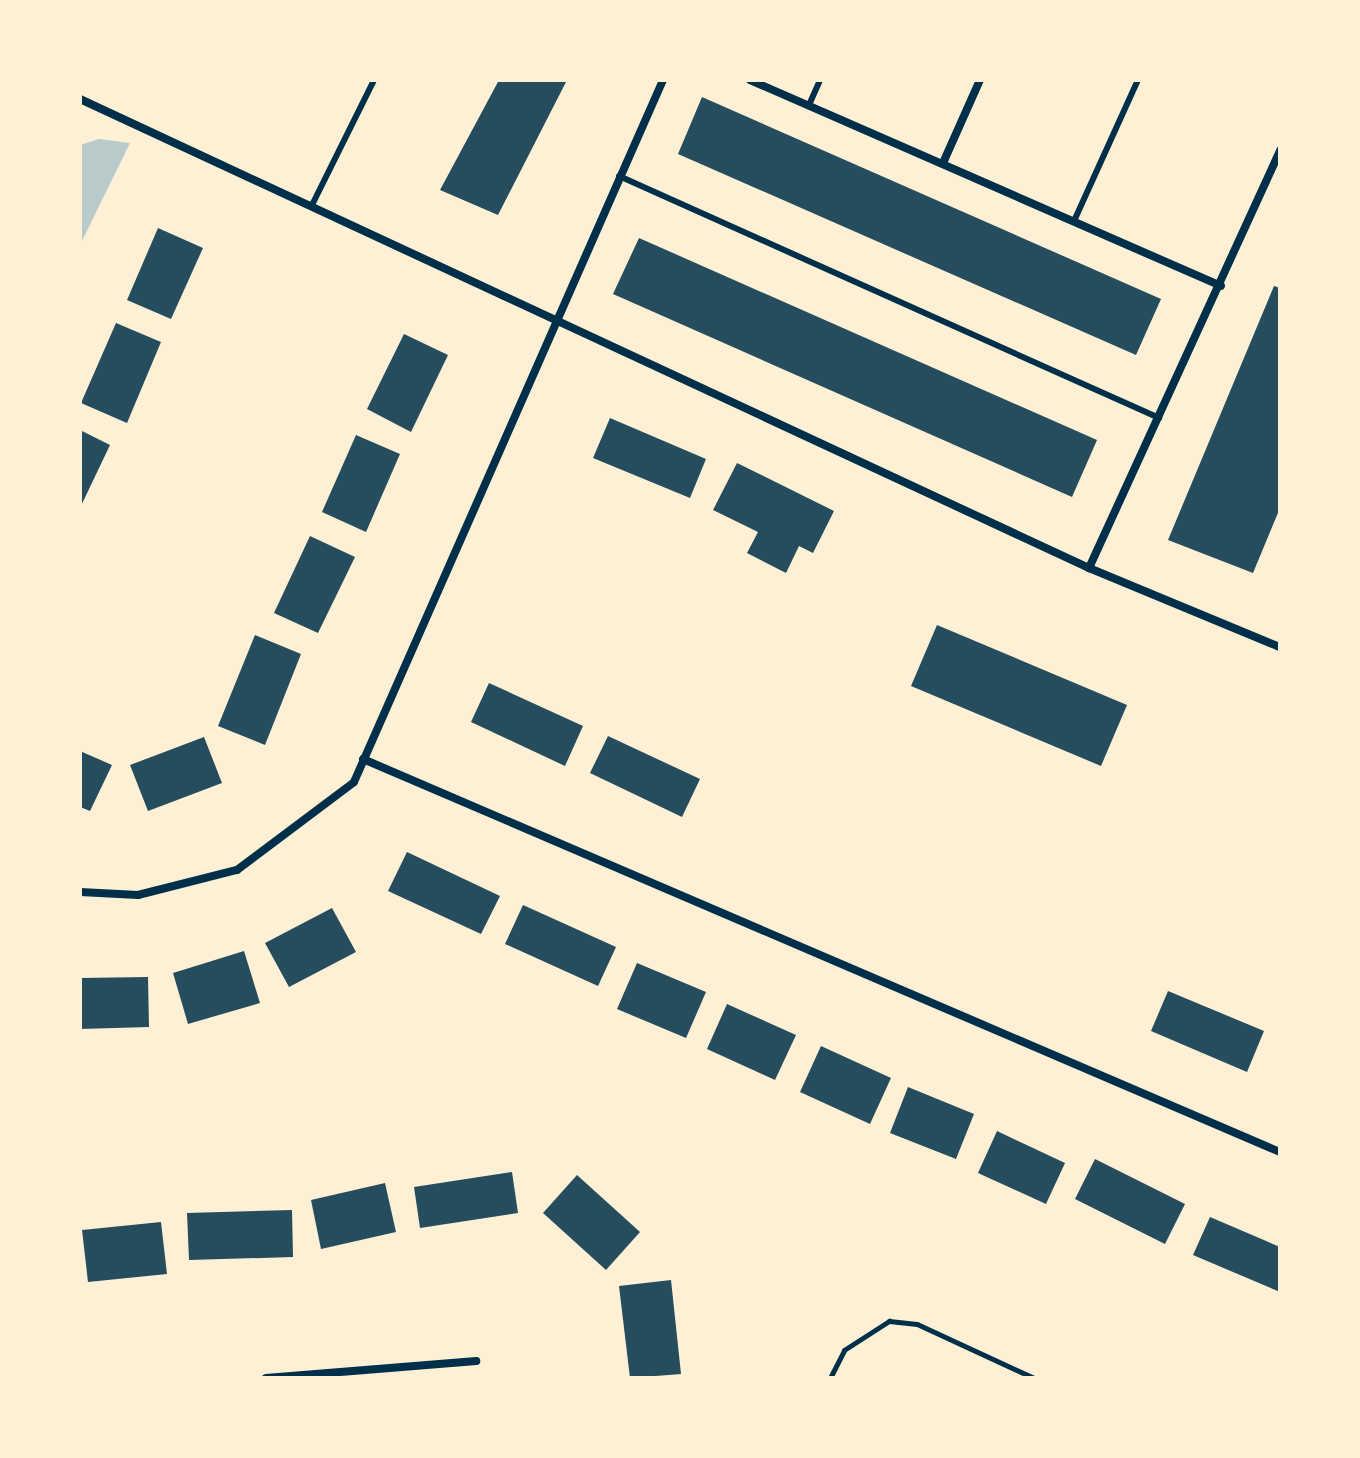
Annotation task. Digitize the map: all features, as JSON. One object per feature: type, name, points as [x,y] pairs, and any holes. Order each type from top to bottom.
[{"type":"street","points":[[80,892],[138,895],[237,870],[354,782],[555,317],[663,80]]},
{"type":"street","points":[[750,80],[1221,286]]},
{"type":"street","points":[[943,163],[980,80]]},
{"type":"street","points":[[80,99],[555,317],[1089,568],[1280,647]]},
{"type":"street","points":[[1089,568],[1221,286],[1280,150]]},
{"type":"street","points":[[363,759],[1280,1152]]},
{"type":"street","points":[[266,1378],[476,1361]]},
{"type":"lane","points":[[312,205],[374,80]]},
{"type":"lane","points":[[809,105],[820,80]]},
{"type":"lane","points":[[1074,221],[1138,80]]},
{"type":"lane","points":[[619,176],[1159,418]]},
{"type":"path","points":[[830,1378],[844,1350],[889,1321],[917,1324],[1034,1378]]},
{"type":"shaded area","points":[[99,139],[130,143],[80,245],[80,145]]},
{"type":"building","points":[[499,80],[578,80],[566,82],[498,215],[440,190]]},
{"type":"building","points":[[702,97],[1161,299],[1136,355],[678,154]]},
{"type":"building","points":[[158,228],[203,248],[171,319],[127,300]]},
{"type":"building","points":[[639,238],[1097,440],[1072,497],[613,294]]},
{"type":"building","points":[[1274,286],[1280,288],[1280,508],[1253,573],[1168,540]]},
{"type":"building","points":[[116,323],[161,342],[127,423],[81,403]]},
{"type":"building","points":[[404,334],[448,355],[411,432],[367,409]]},
{"type":"building","points":[[610,418],[706,459],[690,498],[593,458]]},
{"type":"building","points":[[80,430],[110,445],[80,508]]},
{"type":"building","points":[[356,435],[400,454],[366,532],[322,512]]},
{"type":"building","points":[[737,463],[834,511],[813,553],[799,546],[786,573],[747,553],[758,532],[713,510]]},
{"type":"building","points":[[310,536],[355,557],[318,633],[274,613]]},
{"type":"building","points":[[937,625],[1127,705],[1101,766],[911,686]]},
{"type":"building","points":[[255,635],[301,654],[265,745],[218,726]]},
{"type":"building","points":[[489,683],[583,726],[565,766],[471,722]]},
{"type":"building","points":[[608,736],[700,779],[682,817],[590,773]]},
{"type":"building","points":[[204,737],[222,783],[148,811],[130,765]]},
{"type":"building","points":[[80,751],[112,765],[90,811],[80,807]]},
{"type":"building","points":[[407,852],[500,896],[481,934],[388,891]]},
{"type":"building","points":[[523,905],[616,947],[598,986],[505,944]]},
{"type":"building","points":[[332,908],[356,952],[289,987],[265,943]]},
{"type":"building","points":[[244,951],[260,1003],[188,1024],[173,973]]},
{"type":"building","points":[[637,963],[706,992],[686,1038],[617,1009]]},
{"type":"building","points":[[148,977],[149,1027],[80,1029],[80,978]]},
{"type":"building","points":[[1168,991],[1264,1031],[1247,1072],[1151,1031]]},
{"type":"building","points":[[727,1004],[796,1035],[775,1080],[707,1049]]},
{"type":"building","points":[[821,1046],[891,1078],[870,1124],[800,1092]]},
{"type":"building","points":[[908,1087],[974,1114],[956,1159],[890,1133]]},
{"type":"building","points":[[997,1131],[1065,1163],[1046,1204],[978,1173]]},
{"type":"building","points":[[1095,1159],[1185,1204],[1165,1244],[1075,1199]]},
{"type":"building","points":[[512,1172],[518,1213],[420,1228],[414,1187]]},
{"type":"building","points":[[577,1175],[640,1232],[606,1270],[543,1213]]},
{"type":"building","points":[[385,1183],[396,1232],[321,1249],[311,1200]]},
{"type":"building","points":[[292,1210],[293,1257],[189,1260],[187,1213]]},
{"type":"building","points":[[1210,1217],[1280,1247],[1280,1292],[1193,1255]]},
{"type":"building","points":[[161,1222],[167,1274],[88,1282],[82,1230]]},
{"type":"building","points":[[671,1280],[681,1374],[630,1378],[619,1286]]}]
